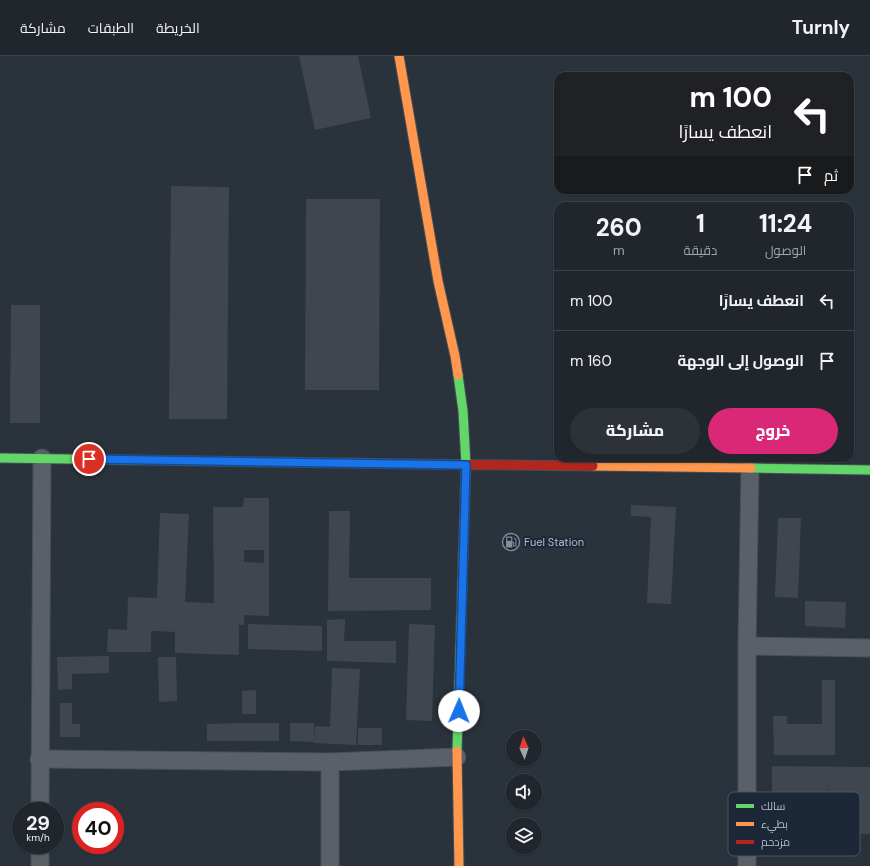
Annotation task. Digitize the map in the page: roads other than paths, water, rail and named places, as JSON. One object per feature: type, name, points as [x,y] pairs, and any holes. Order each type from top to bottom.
[{"type":"street","points":[[399,56],[438,280],[456,364],[463,411],[466,465],[457,757],[459,866]]},
{"type":"street","points":[[0,458],[870,470]]},
{"type":"street","points":[[40,802],[42,458]]},
{"type":"street","points":[[747,792],[747,646],[750,468]]},
{"type":"street","points":[[747,646],[870,648]]},
{"type":"street","points":[[39,759],[330,762],[457,757]]},
{"type":"street","points":[[330,762],[330,866]]},
{"type":"street","points":[[40,854],[40,866]]},
{"type":"place","name":"Fuel Station","points":[[511,542]]}]
